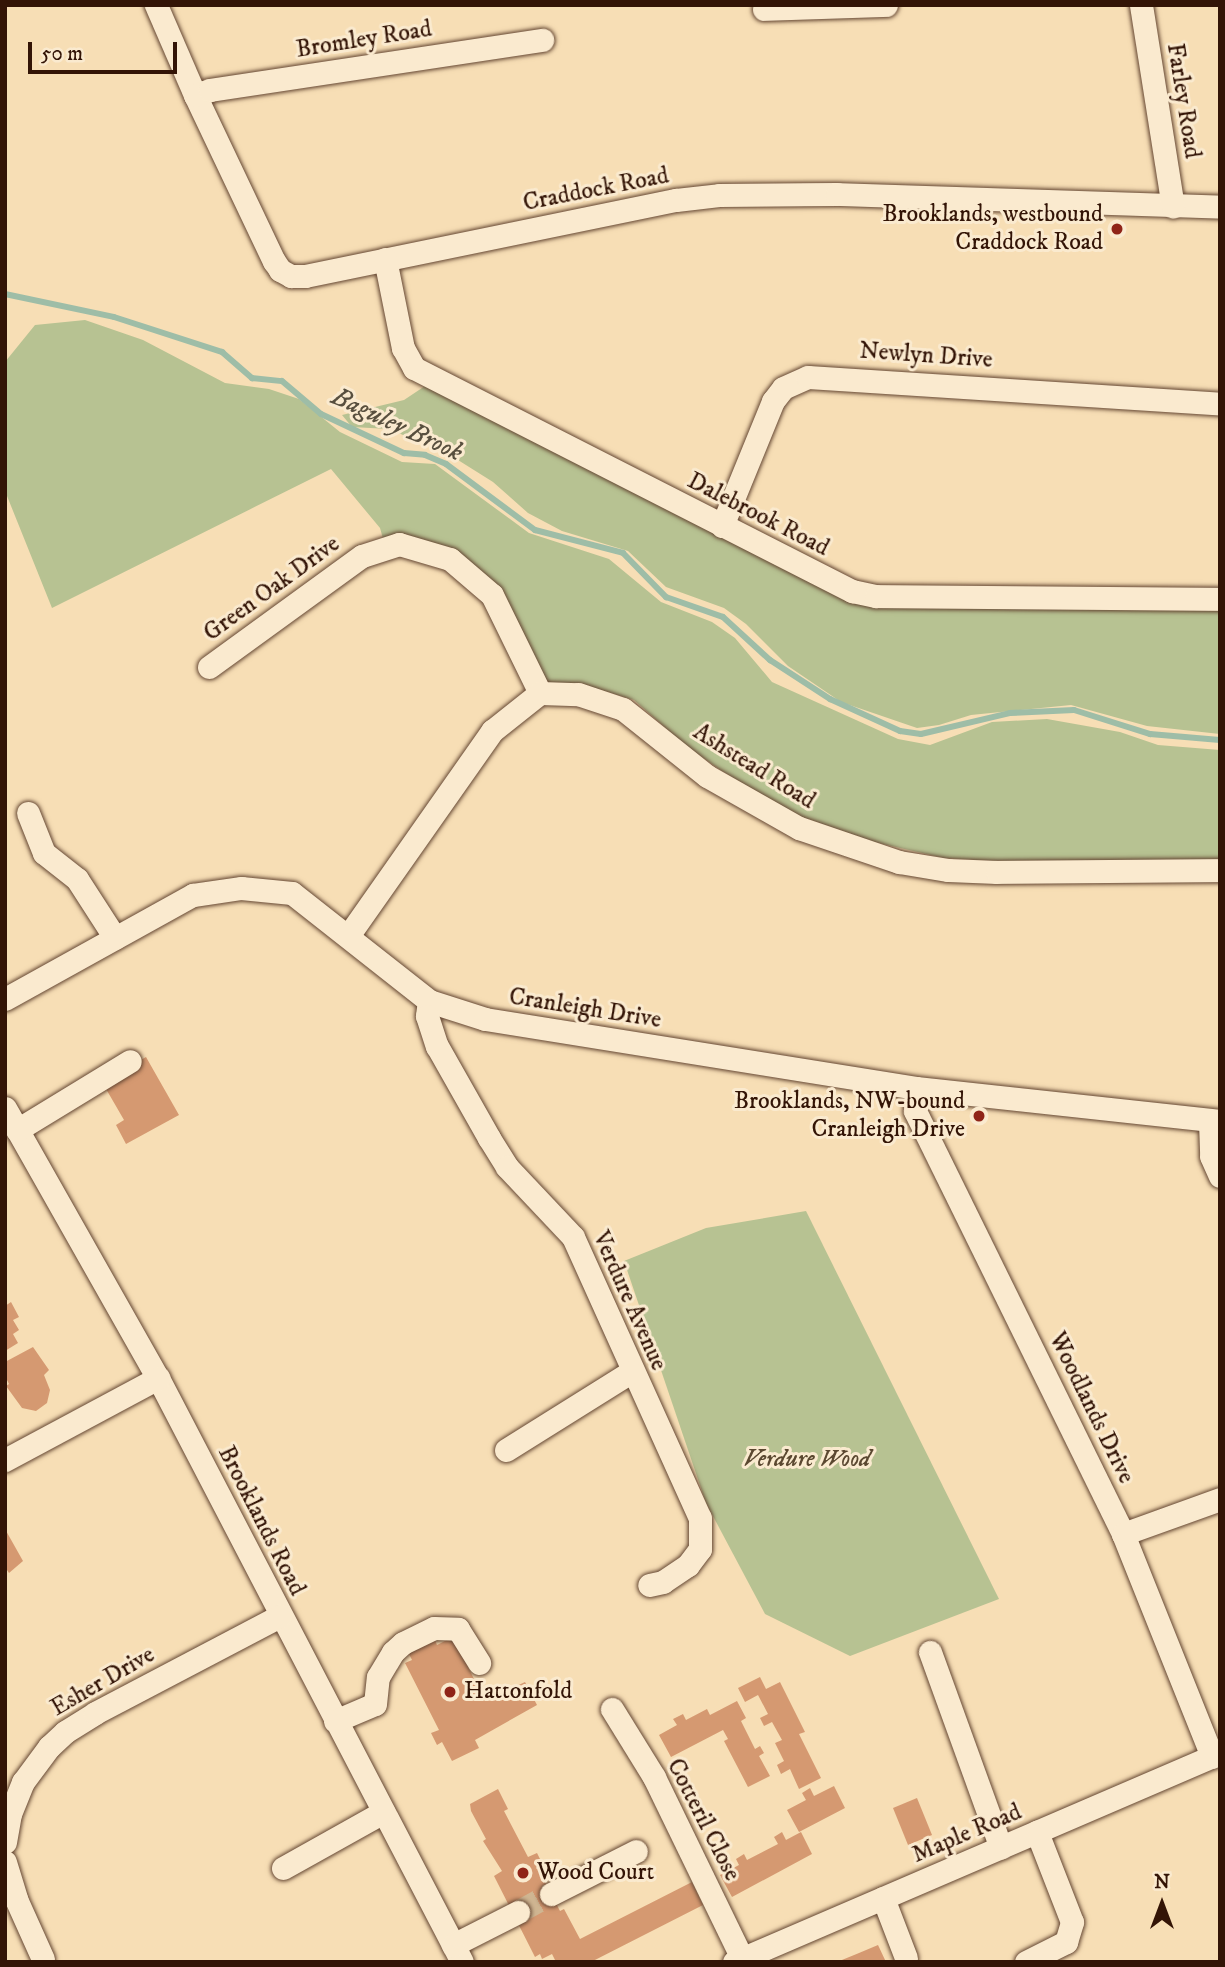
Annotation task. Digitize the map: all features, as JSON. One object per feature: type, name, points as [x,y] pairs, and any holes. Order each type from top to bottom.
[{"type":"street","name":"Craddock Road","points":[[156,5],[195,95],[280,270],[291,276],[304,276],[676,200],[719,195],[837,194],[1220,208]]},
{"type":"street","points":[[764,9],[886,5]]},
{"type":"street","name":"Farley Road","points":[[1141,5],[1173,206]]},
{"type":"street","name":"Bromley Road","points":[[195,95],[210,90],[542,40]]},
{"type":"street","name":"Dalebrook Road","points":[[385,259],[403,348],[414,368],[852,591],[876,596],[1220,599]]},
{"type":"street","name":"Newlyn Drive","points":[[722,526],[773,401],[783,388],[808,377],[1220,404]]},
{"type":"street","name":"Green Oak Drive","points":[[209,667],[362,556],[399,544],[450,559],[492,594],[540,693]]},
{"type":"street","points":[[348,936],[492,731],[540,693]]},
{"type":"street","name":"Ashstead Road","points":[[540,693],[578,694],[622,709],[707,776],[799,828],[899,862],[948,870],[996,872],[1220,870]]},
{"type":"street","points":[[28,814],[44,853],[77,879],[116,939]]},
{"type":"street","name":"Cranleigh Drive","points":[[5,999],[193,895],[241,888],[292,893],[429,1001],[485,1019],[916,1088],[1215,1121]]},
{"type":"street","name":"Verdure Avenue","points":[[429,1001],[427,1016],[437,1046],[508,1167],[573,1237],[631,1372],[700,1518],[700,1549],[688,1565],[663,1582],[649,1585]]},
{"type":"street","points":[[17,1130],[130,1061]]},
{"type":"street","name":"Woodlands Drive","points":[[916,1088],[915,1111],[1123,1534],[1216,1755]]},
{"type":"street","name":"Brooklands Road","points":[[5,1108],[158,1378],[458,1954]]},
{"type":"street","points":[[1215,1121],[1212,1156],[1220,1175]]},
{"type":"street","points":[[506,1450],[631,1372]]},
{"type":"street","points":[[5,1460],[158,1378]]},
{"type":"street","points":[[1123,1534],[1220,1499]]},
{"type":"street","name":"Esher Drive","points":[[5,1842],[10,1814],[23,1782],[49,1747],[65,1732],[95,1713],[280,1616]]},
{"type":"street","points":[[335,1721],[376,1704],[379,1677],[393,1652],[404,1643],[434,1628],[458,1629],[478,1662]]},
{"type":"street","points":[[930,1652],[1001,1847]]},
{"type":"street","name":"Cotteril Close","points":[[612,1709],[654,1777],[738,1960]]},
{"type":"street","name":"Maple Road","points":[[738,1960],[1216,1755]]},
{"type":"street","points":[[283,1868],[383,1812]]},
{"type":"street","points":[[1026,1962],[1066,1941],[1072,1922],[1038,1832]]},
{"type":"street","points":[[551,1894],[636,1850]]},
{"type":"street","points":[[5,1862],[16,1899],[45,1958]]},
{"type":"street","points":[[883,1898],[906,1958]]},
{"type":"street","points":[[458,1954],[518,1912]]},
{"type":"green space","points":[[85,320],[143,340],[225,383],[269,389],[299,399],[340,432],[402,462],[435,464],[529,533],[609,559],[661,602],[712,622],[735,638],[772,682],[898,739],[930,745],[992,722],[1047,719],[1120,732],[1158,745],[1220,750],[1220,861],[1028,863],[944,858],[874,842],[794,814],[722,771],[685,745],[634,700],[581,684],[544,687],[492,584],[384,542],[380,528],[331,469],[52,608],[5,491],[5,362],[35,325]]},
{"type":"green space","points":[[425,386],[847,601],[1220,606],[1220,734],[1147,726],[1071,705],[971,715],[939,725],[917,728],[841,702],[788,666],[746,624],[724,608],[666,587],[628,551],[562,531],[528,513],[493,482],[450,455],[389,429],[352,427],[342,415],[404,400]]},
{"type":"green space","name":"Verdure Wood","points":[[806,1211],[999,1599],[850,1656],[765,1614],[706,1503],[624,1261],[706,1228]]},
{"type":"building","points":[[146,1057],[179,1115],[126,1144],[116,1125],[124,1120],[102,1082]]},
{"type":"building","points":[[11,1302],[19,1317],[13,1320],[19,1330],[13,1334],[18,1343],[5,1351],[5,1306]]},
{"type":"building","points":[[33,1347],[49,1370],[44,1375],[50,1390],[47,1403],[36,1411],[22,1408],[6,1386],[9,1384],[7,1380],[5,1383],[5,1362]]},
{"type":"building","points":[[5,1529],[23,1561],[9,1573],[5,1567]]},
{"type":"building","name":"Hattonfold","points":[[453,1637],[485,1701],[525,1682],[537,1705],[475,1740],[479,1748],[452,1761],[442,1742],[437,1745],[431,1733],[439,1730],[405,1663],[412,1660],[408,1652],[434,1638],[437,1645]]},
{"type":"building","points":[[760,1677],[766,1689],[780,1682],[805,1732],[799,1734],[821,1778],[799,1789],[790,1769],[781,1774],[777,1765],[784,1761],[775,1743],[782,1740],[772,1722],[764,1726],[760,1718],[768,1714],[758,1695],[745,1702],[738,1688]]},
{"type":"building","points":[[737,1701],[746,1718],[741,1721],[755,1749],[760,1746],[764,1753],[759,1756],[770,1776],[748,1787],[724,1741],[728,1739],[723,1730],[671,1757],[659,1735],[677,1725],[673,1719],[683,1714],[686,1720],[707,1709],[710,1715]]},
{"type":"building","points":[[834,1786],[845,1808],[799,1832],[787,1810],[806,1800],[802,1793],[810,1788],[814,1796]]},
{"type":"building","name":"Wood Court","points":[[498,1789],[508,1809],[504,1811],[528,1857],[537,1853],[549,1877],[544,1880],[560,1911],[564,1909],[580,1939],[692,1882],[703,1905],[591,1962],[556,1962],[552,1954],[542,1959],[540,1954],[535,1957],[494,1876],[502,1871],[483,1841],[486,1839],[471,1811],[470,1804]]},
{"type":"building","points":[[917,1798],[932,1835],[908,1845],[893,1808]]},
{"type":"building","points":[[782,1832],[786,1840],[801,1832],[812,1854],[732,1897],[720,1875],[739,1865],[736,1859],[744,1854],[747,1860],[778,1844],[774,1837]]},
{"type":"building","points":[[878,1945],[886,1962],[837,1962],[859,1953]]},
{"type":"waterway","name":"Baguley Brook","points":[[5,294],[114,317],[222,352],[252,378],[282,381],[321,414],[404,453],[425,455],[446,464],[535,530],[623,553],[666,597],[723,617],[770,660],[830,699],[900,731],[921,734],[1010,713],[1074,710],[1150,734],[1220,740]]},
{"type":"tunnel","points":[[518,1912],[551,1894]]},
{"type":"place","name":"Brooklands, westbound Craddock Road","points":[[1117,229]]},
{"type":"place","name":"Brooklands, NW-bound Cranleigh Drive","points":[[979,1116]]},
{"type":"place","name":"Hattonfold","points":[[450,1692]]},
{"type":"place","name":"Wood Court","points":[[523,1873]]}]
